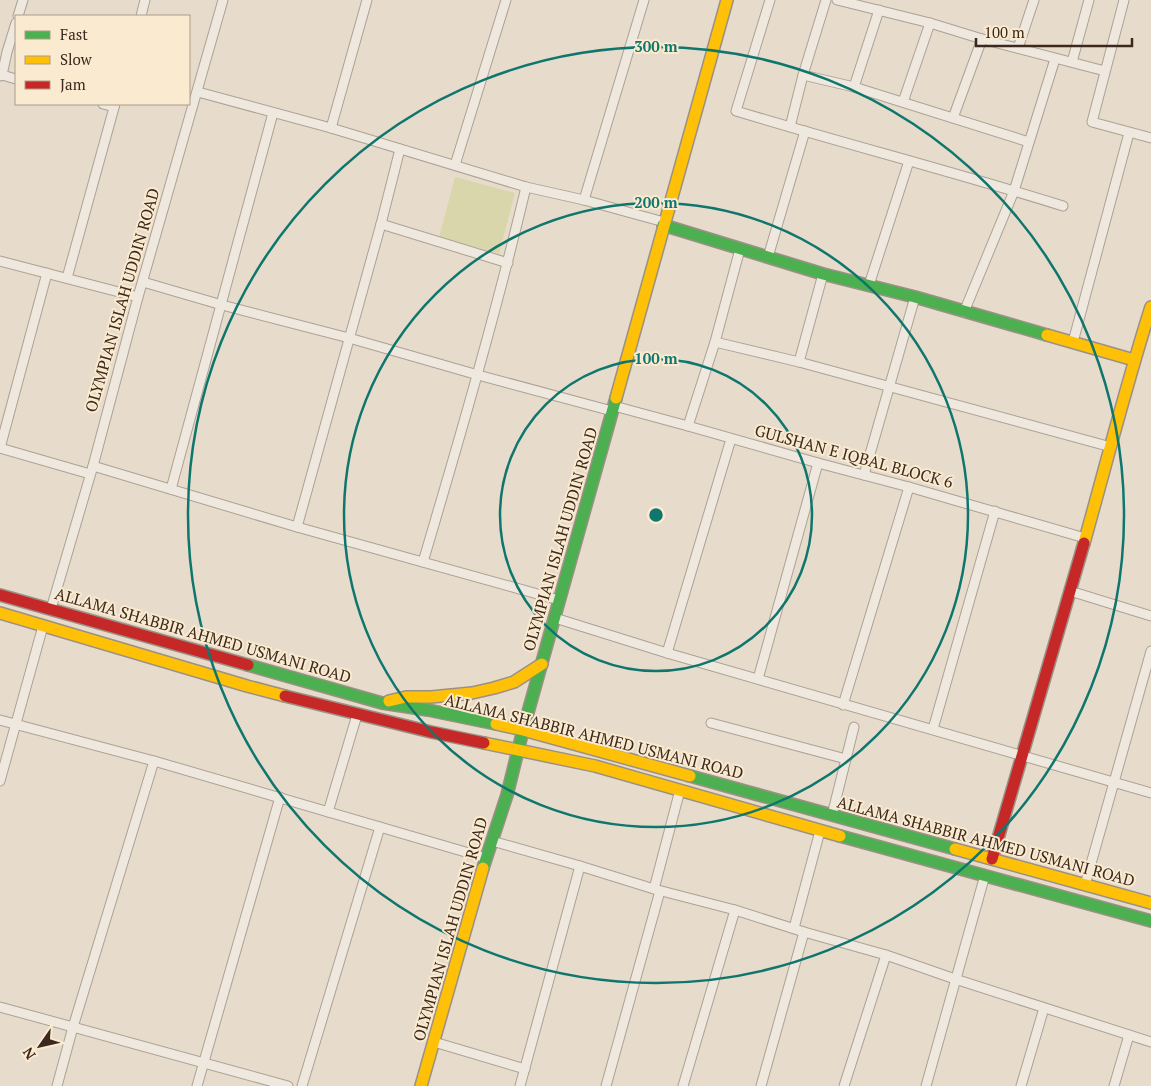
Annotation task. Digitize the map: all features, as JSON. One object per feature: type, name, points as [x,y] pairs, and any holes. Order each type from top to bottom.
[{"type":"main road","name":"OLYMPIAN ISLAH UDDIN ROAD","points":[[421,1086],[519,750],[727,0]]},
{"type":"main road","points":[[664,224],[823,274],[915,297],[1134,360]]},
{"type":"main road","points":[[992,858],[1070,592],[1134,360],[1151,307]]},
{"type":"main road","name":"ALLAMA SHABBIR AHMED USMANI ROAD","points":[[0,595],[382,703],[428,710],[523,730],[1151,903]]},
{"type":"main road","name":"ALLAMA SHABBIR AHMED USMANI ROAD","points":[[0,613],[247,686],[430,732],[595,766],[820,831],[1151,921]]},
{"type":"main road","points":[[382,703],[406,697],[472,693],[494,688],[514,682],[542,664]]},
{"type":"street","points":[[18,15],[23,0]]},
{"type":"street","points":[[140,15],[145,0]]},
{"type":"street","name":"OLYMPIAN ISLAH UDDIN ROAD","points":[[51,610],[92,470],[192,101],[198,92],[223,0]]},
{"type":"street","points":[[331,128],[368,0]]},
{"type":"street","points":[[455,165],[506,0]]},
{"type":"street","points":[[584,200],[644,0]]},
{"type":"street","points":[[770,0],[736,110],[1063,206]]},
{"type":"street","points":[[790,127],[826,0]]},
{"type":"street","points":[[836,0],[848,1],[1055,59],[1105,71]]},
{"type":"street","points":[[1018,48],[1034,0]]},
{"type":"street","points":[[1072,62],[1089,0]]},
{"type":"street","points":[[1124,0],[1092,122],[1151,138]]},
{"type":"street","points":[[854,87],[879,10]]},
{"type":"street","points":[[903,102],[930,23]]},
{"type":"street","points":[[15,29],[4,51],[1,75],[15,79]]},
{"type":"street","points":[[953,118],[982,39]]},
{"type":"street","points":[[964,312],[1014,191],[1055,59]]},
{"type":"street","points":[[804,75],[854,87],[1029,142]]},
{"type":"street","points":[[198,92],[331,128],[526,187],[584,200],[664,224]]},
{"type":"street","points":[[67,278],[114,105]]},
{"type":"street","points":[[171,489],[273,113]]},
{"type":"street","points":[[768,257],[805,131]]},
{"type":"street","points":[[1073,342],[1129,133]]},
{"type":"street","points":[[297,527],[400,149]]},
{"type":"street","points":[[869,285],[909,161]]},
{"type":"street","points":[[423,562],[478,375],[526,187]]},
{"type":"street","points":[[381,224],[508,263]]},
{"type":"street","points":[[688,426],[715,342],[740,249]]},
{"type":"street","points":[[0,261],[138,297]]},
{"type":"street","points":[[47,273],[0,448],[171,489],[297,527],[560,600]]},
{"type":"street","points":[[799,362],[823,274]]},
{"type":"street","name":"GULSHAN E IQBAL BLOCK 6","points":[[143,282],[478,375],[688,426],[1085,538]]},
{"type":"street","points":[[864,475],[915,297]]},
{"type":"street","points":[[715,342],[799,362],[1111,448]]},
{"type":"street","points":[[667,653],[731,438]]},
{"type":"street","points":[[758,679],[818,463]]},
{"type":"street","points":[[843,705],[908,487]]},
{"type":"street","points":[[933,729],[995,512]]},
{"type":"street","points":[[1070,592],[1151,616]]},
{"type":"street","points":[[555,618],[843,705],[933,729],[1151,793]]},
{"type":"street","points":[[0,781],[43,626]]},
{"type":"street","points":[[1085,885],[1151,651]]},
{"type":"street","points":[[328,812],[357,714]]},
{"type":"street","points":[[0,720],[154,761],[486,858]]},
{"type":"street","points":[[711,723],[846,759]]},
{"type":"street","points":[[832,815],[854,727]]},
{"type":"street","points":[[57,1086],[73,1027],[154,761]]},
{"type":"street","points":[[606,1086],[657,890],[680,790]]},
{"type":"street","points":[[197,1086],[280,798]]},
{"type":"street","points":[[302,1086],[380,827]]},
{"type":"street","points":[[794,928],[820,831]]},
{"type":"street","points":[[492,841],[886,955],[1151,1042]]},
{"type":"street","points":[[520,1086],[580,866]]},
{"type":"street","points":[[926,1086],[985,875]]},
{"type":"street","points":[[684,1086],[735,910]]},
{"type":"street","points":[[761,1086],[804,932]]},
{"type":"street","points":[[844,1086],[886,955]]},
{"type":"street","points":[[0,1007],[288,1086]]},
{"type":"street","points":[[1021,1086],[1044,1008]]},
{"type":"street","points":[[1114,1086],[1129,1035]]},
{"type":"street","points":[[434,1042],[525,1069]]},
{"type":"shaded area","points":[[455,177],[515,193],[499,254],[439,237]]},
{"type":"traffic: fast","points":[[663,225],[823,274],[915,297],[1047,335]]},
{"type":"traffic: fast","points":[[483,868],[507,795],[523,730],[616,398]]},
{"type":"traffic: fast","points":[[248,665],[382,703],[496,724]]},
{"type":"traffic: fast","points":[[690,776],[955,849]]},
{"type":"traffic: fast","points":[[840,836],[1151,921]]},
{"type":"traffic: slow","points":[[616,398],[727,0]]},
{"type":"traffic: slow","points":[[1084,543],[1151,307]]},
{"type":"traffic: slow","points":[[1047,335],[1134,360]]},
{"type":"traffic: slow","points":[[0,613],[285,696]]},
{"type":"traffic: slow","points":[[389,701],[406,697],[431,697],[472,693],[494,688],[514,682],[542,664]]},
{"type":"traffic: slow","points":[[496,724],[690,776]]},
{"type":"traffic: slow","points":[[484,743],[595,766],[840,836]]},
{"type":"traffic: slow","points":[[955,849],[1151,903]]},
{"type":"traffic: slow","points":[[421,1086],[483,868]]},
{"type":"traffic: jam","points":[[992,859],[1084,543]]},
{"type":"traffic: jam","points":[[0,595],[248,665]]},
{"type":"traffic: jam","points":[[285,696],[484,743]]}]
